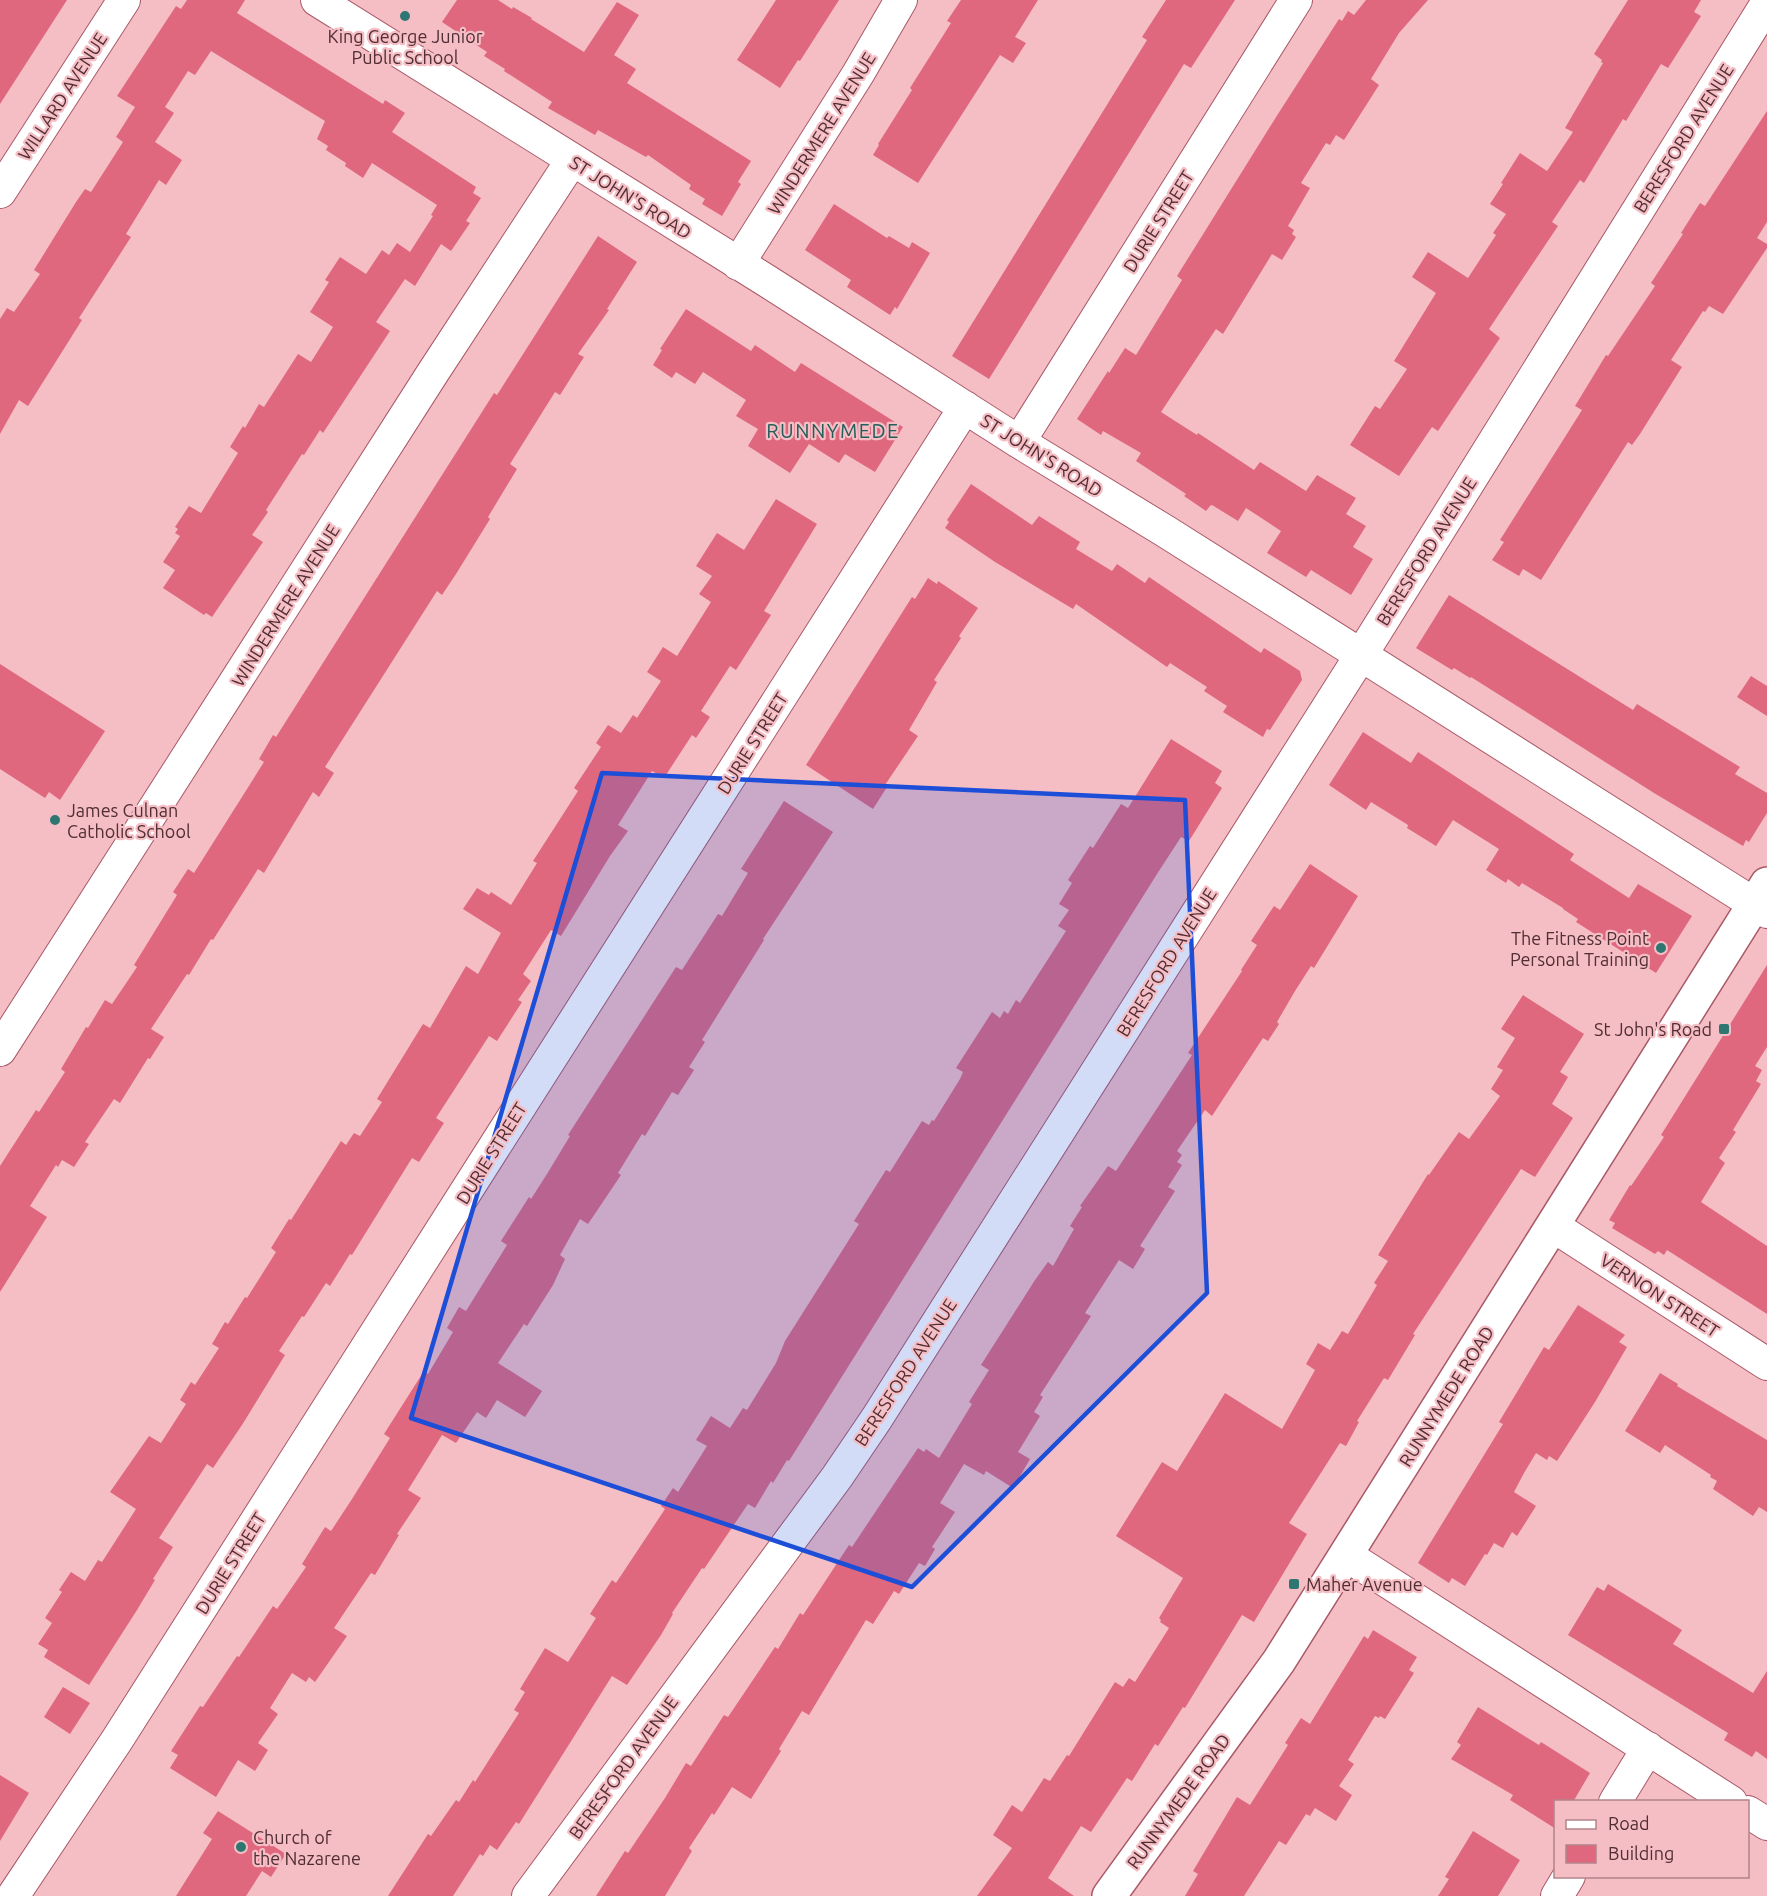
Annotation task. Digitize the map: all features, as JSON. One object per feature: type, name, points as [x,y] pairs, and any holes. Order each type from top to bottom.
[{"type":"street","name":"WILLARD AVENUE","points":[[0,192],[124,0]]},
{"type":"street","name":"ST JOHN'S ROAD","points":[[316,0],[1019,442],[1165,531],[1360,656],[1763,900]]},
{"type":"street","name":"WINDERMERE AVENUE","points":[[738,264],[858,74],[901,0]]},
{"type":"street","name":"DURIE STREET","points":[[1019,442],[1296,0]]},
{"type":"street","name":"BERESFORD AVENUE","points":[[528,1896],[830,1486],[877,1418],[1360,656],[1767,3]]},
{"type":"street","name":"WINDERMERE AVENUE","points":[[0,1050],[432,374],[572,160]]},
{"type":"street","name":"DURIE STREET","points":[[13,1896],[130,1720],[965,407]]},
{"type":"street","name":"RUNNYMEDE ROAD","points":[[1109,1896],[1278,1661],[1552,1226],[1763,900]]},
{"type":"street","name":"VERNON STREET","points":[[1552,1226],[1767,1364]]},
{"type":"street","points":[[1346,1556],[1728,1800]]},
{"type":"street","points":[[1616,1800],[1648,1749]]},
{"type":"street","points":[[1749,1813],[1767,1824]]},
{"type":"street","points":[[1557,1896],[1568,1878]]},
{"type":"highlighted area","points":[[602,773],[1185,800],[1207,1293],[912,1587],[411,1418]]},
{"type":"building","points":[[0,0],[67,0],[0,104]]},
{"type":"building","points":[[187,0],[245,0],[237,13],[383,104],[385,100],[405,113],[392,132],[476,187],[473,193],[481,198],[466,221],[470,223],[451,251],[441,244],[415,286],[405,279],[376,322],[390,331],[323,433],[320,430],[304,455],[302,454],[266,510],[268,512],[252,535],[263,542],[212,617],[206,613],[204,615],[163,588],[175,570],[163,562],[180,536],[175,533],[178,529],[175,527],[189,506],[201,513],[238,453],[230,447],[243,426],[245,428],[259,404],[264,407],[298,354],[311,362],[333,327],[310,312],[329,282],[325,280],[340,257],[366,274],[382,250],[389,255],[397,243],[410,252],[433,216],[431,215],[437,205],[372,163],[363,178],[345,166],[346,163],[326,150],[328,146],[317,139],[325,121],[211,51],[195,75],[188,71],[165,107],[174,113],[155,142],[182,160],[166,185],[159,180],[126,234],[131,237],[79,318],[82,320],[28,406],[19,400],[0,434],[0,319],[7,308],[14,312],[40,274],[34,270],[76,202],[85,189],[91,192],[123,142],[116,137],[135,107],[117,96],[176,6],[181,9]]},
{"type":"building","points":[[457,0],[498,0],[532,18],[584,52],[617,2],[639,15],[614,55],[636,69],[627,83],[751,161],[738,182],[741,184],[722,216],[702,204],[705,199],[689,189],[691,185],[648,155],[646,157],[598,130],[595,135],[548,108],[552,102],[504,71],[505,69],[484,56],[487,52],[442,22]]},
{"type":"building","points":[[776,0],[839,0],[780,88],[737,60]]},
{"type":"building","points":[[961,0],[1038,0],[1015,37],[1026,43],[1013,63],[1000,55],[918,183],[873,155],[912,90],[910,88],[951,23],[947,21]]},
{"type":"building","points":[[1166,0],[1235,0],[1191,68],[1184,64],[989,379],[952,356],[1147,40],[1142,37]]},
{"type":"building","points":[[1366,0],[1428,0],[1399,33],[1371,79],[1379,85],[1344,140],[1336,135],[1330,145],[1326,143],[1301,183],[1310,188],[1288,226],[1294,230],[1292,234],[1296,237],[1282,260],[1272,254],[1223,334],[1216,329],[1161,412],[1254,470],[1260,462],[1306,491],[1317,475],[1356,498],[1346,514],[1366,526],[1353,547],[1373,559],[1351,595],[1311,570],[1306,577],[1267,553],[1281,531],[1246,508],[1238,521],[1212,505],[1206,511],[1184,496],[1186,494],[1136,461],[1141,453],[1103,431],[1101,435],[1077,419],[1125,348],[1136,355],[1182,280],[1177,276],[1339,19],[1342,21],[1348,11],[1354,15]]},
{"type":"building","points":[[1628,0],[1701,0],[1694,12],[1701,16],[1668,68],[1661,64],[1626,121],[1623,119],[1584,183],[1580,180],[1552,222],[1558,226],[1489,329],[1500,338],[1438,431],[1432,427],[1399,476],[1350,445],[1375,406],[1380,409],[1407,369],[1394,361],[1436,293],[1412,277],[1428,252],[1468,278],[1496,235],[1493,233],[1506,214],[1490,204],[1503,184],[1501,183],[1520,153],[1547,171],[1573,132],[1565,128],[1603,63],[1594,54]]},
{"type":"building","points":[[1767,111],[1767,222],[1757,238],[1767,244],[1767,248],[1723,314],[1709,306],[1705,312],[1703,311],[1671,360],[1682,367],[1640,434],[1632,445],[1628,442],[1541,580],[1523,569],[1519,576],[1492,560],[1504,542],[1500,540],[1582,410],[1575,406],[1606,355],[1608,356],[1655,286],[1651,283],[1683,234],[1681,233],[1700,203],[1705,206]]},
{"type":"building","points":[[834,204],[887,238],[889,236],[909,248],[912,242],[930,253],[897,309],[895,307],[890,315],[847,287],[851,280],[805,250]]},
{"type":"building","points":[[598,236],[637,262],[607,309],[609,310],[578,354],[584,357],[560,395],[555,392],[510,464],[517,469],[456,574],[442,595],[437,591],[325,767],[334,773],[319,797],[313,792],[264,873],[258,869],[213,940],[211,939],[151,1029],[164,1037],[150,1059],[148,1058],[120,1103],[114,1099],[85,1142],[89,1144],[74,1167],[62,1160],[58,1167],[56,1165],[30,1206],[47,1217],[0,1292],[0,1166],[36,1110],[39,1112],[65,1072],[61,1069],[86,1027],[88,1028],[105,1000],[112,1004],[137,967],[134,965],[177,895],[173,892],[188,869],[194,873],[264,762],[259,759],[273,735],[276,737],[494,393],[497,395]]},
{"type":"building","points":[[686,309],[751,351],[755,345],[795,372],[801,363],[903,427],[875,472],[845,454],[839,463],[809,444],[790,473],[748,446],[758,429],[736,416],[746,400],[703,372],[695,384],[676,372],[672,378],[653,365],[662,350],[660,349]]},
{"type":"building","points":[[971,484],[1032,525],[1039,516],[1080,542],[1076,549],[1112,571],[1117,564],[1145,583],[1149,577],[1261,653],[1264,648],[1300,671],[1302,680],[1270,730],[1267,729],[1263,737],[1223,712],[1227,706],[1204,691],[1207,687],[1170,663],[1167,667],[1076,604],[1073,609],[995,562],[945,528],[949,522],[947,520]]},
{"type":"building","points":[[776,499],[817,524],[764,611],[771,615],[736,670],[730,666],[701,711],[710,717],[696,738],[692,735],[664,778],[652,771],[618,825],[628,831],[561,936],[551,930],[523,974],[531,981],[518,1000],[522,1002],[497,1041],[489,1036],[436,1118],[444,1123],[419,1162],[412,1158],[352,1255],[350,1254],[330,1286],[326,1283],[304,1317],[302,1316],[279,1351],[285,1355],[242,1425],[213,1468],[207,1464],[159,1538],[173,1547],[137,1610],[89,1685],[44,1657],[48,1650],[38,1644],[52,1623],[45,1618],[62,1592],[59,1590],[71,1572],[85,1581],[98,1560],[102,1562],[136,1509],[110,1492],[149,1436],[161,1443],[186,1404],[180,1400],[191,1382],[195,1385],[219,1348],[212,1344],[225,1322],[228,1324],[245,1297],[247,1298],[276,1252],[271,1248],[289,1219],[291,1220],[341,1141],[346,1145],[354,1133],[360,1136],[382,1102],[377,1099],[423,1024],[430,1028],[466,966],[478,974],[501,933],[463,909],[477,888],[489,895],[491,892],[511,905],[537,863],[533,861],[578,791],[574,788],[601,747],[596,743],[608,725],[621,733],[633,715],[637,718],[661,681],[647,672],[663,647],[677,656],[711,602],[699,594],[712,576],[696,566],[717,533],[744,550]]},
{"type":"building","points":[[928,578],[937,584],[938,581],[978,608],[934,680],[937,682],[909,730],[918,736],[885,785],[887,787],[873,809],[806,765],[912,597],[915,599]]},
{"type":"building","points":[[1449,595],[1633,710],[1637,704],[1740,767],[1735,774],[1767,793],[1767,813],[1749,842],[1746,840],[1743,846],[1654,793],[1471,677],[1454,668],[1452,670],[1416,648]]},
{"type":"building","points":[[0,664],[105,731],[60,800],[49,792],[45,798],[0,769]]},
{"type":"building","points":[[1751,676],[1767,686],[1767,716],[1737,697]]},
{"type":"building","points":[[1363,732],[1411,763],[1418,752],[1574,854],[1570,860],[1629,898],[1638,884],[1692,916],[1656,973],[1576,922],[1578,919],[1563,908],[1522,883],[1519,887],[1508,879],[1506,883],[1486,870],[1499,849],[1453,820],[1436,846],[1371,802],[1366,810],[1329,785]]},
{"type":"building","points":[[1171,739],[1222,771],[1215,783],[1222,788],[1189,841],[1181,837],[1157,874],[789,1461],[787,1460],[773,1483],[771,1481],[755,1508],[748,1504],[704,1569],[702,1568],[627,1685],[612,1676],[519,1824],[516,1822],[497,1850],[490,1845],[483,1856],[480,1854],[453,1896],[388,1896],[428,1834],[431,1836],[456,1800],[459,1802],[473,1780],[475,1782],[519,1713],[514,1710],[525,1692],[520,1689],[545,1648],[568,1662],[596,1618],[590,1614],[612,1580],[616,1583],[665,1509],[661,1506],[673,1488],[678,1492],[707,1446],[696,1440],[711,1416],[730,1428],[743,1408],[747,1410],[776,1363],[785,1341],[859,1224],[854,1221],[886,1170],[890,1172],[922,1121],[929,1125],[932,1120],[934,1121],[963,1072],[956,1068],[992,1012],[1000,1018],[1004,1011],[1008,1014],[1016,1000],[1020,1003],[1066,931],[1058,926],[1069,910],[1059,904],[1072,883],[1068,880],[1090,846],[1093,848],[1121,804],[1128,808]]},
{"type":"building","points":[[784,801],[833,832],[763,939],[702,1040],[705,1042],[689,1067],[694,1070],[678,1095],[672,1092],[645,1136],[642,1134],[618,1173],[621,1175],[588,1224],[580,1219],[560,1255],[565,1259],[553,1285],[527,1326],[524,1324],[498,1363],[542,1391],[525,1417],[497,1400],[486,1418],[477,1412],[456,1443],[442,1435],[408,1490],[421,1498],[397,1534],[399,1535],[375,1575],[371,1573],[334,1628],[347,1636],[315,1682],[309,1677],[306,1682],[292,1673],[270,1708],[278,1714],[258,1743],[268,1750],[255,1771],[238,1760],[216,1797],[170,1768],[178,1755],[171,1751],[200,1706],[203,1707],[273,1606],[277,1609],[306,1567],[302,1564],[325,1527],[331,1531],[352,1499],[390,1438],[384,1434],[424,1371],[428,1374],[453,1332],[447,1328],[459,1307],[466,1311],[507,1245],[501,1241],[529,1197],[531,1199],[547,1174],[570,1136],[568,1135],[676,967],[682,970],[718,914],[722,916],[748,873],[741,869]]},
{"type":"building","points":[[1310,864],[1358,896],[1314,968],[1311,966],[1295,991],[1268,1041],[1263,1038],[1212,1116],[1205,1110],[1177,1151],[1182,1155],[1177,1162],[1182,1165],[1168,1187],[1175,1191],[1140,1246],[1145,1249],[1133,1269],[1119,1260],[1085,1313],[1091,1316],[1040,1395],[1043,1397],[1034,1412],[1040,1416],[1018,1452],[1030,1459],[1013,1488],[986,1471],[984,1475],[964,1464],[940,1503],[955,1512],[932,1547],[935,1549],[925,1566],[919,1563],[899,1594],[894,1591],[873,1624],[866,1620],[809,1715],[802,1711],[779,1749],[781,1751],[751,1799],[732,1787],[689,1848],[692,1851],[665,1896],[596,1896],[625,1851],[628,1853],[686,1763],[691,1766],[724,1715],[728,1717],[775,1647],[778,1649],[800,1613],[803,1615],[849,1545],[852,1547],[918,1448],[924,1452],[926,1449],[939,1458],[972,1404],[969,1402],[989,1370],[981,1365],[1048,1262],[1053,1266],[1074,1229],[1070,1226],[1082,1207],[1080,1206],[1108,1166],[1116,1171],[1192,1055],[1188,1053],[1242,971],[1257,945],[1251,941],[1274,906],[1280,910]]},
{"type":"building","points":[[1767,965],[1767,1047],[1755,1066],[1762,1070],[1756,1081],[1761,1084],[1733,1130],[1736,1132],[1719,1158],[1725,1163],[1701,1202],[1767,1246],[1767,1314],[1667,1250],[1664,1255],[1658,1251],[1655,1254],[1612,1228],[1615,1223],[1609,1220],[1630,1185],[1664,1137],[1661,1135]]},
{"type":"building","points":[[1523,995],[1584,1034],[1560,1072],[1568,1077],[1552,1104],[1573,1118],[1535,1177],[1521,1169],[1413,1334],[1415,1335],[1388,1380],[1384,1378],[1357,1421],[1359,1422],[1346,1446],[1340,1443],[1289,1523],[1307,1534],[1254,1622],[1242,1615],[1185,1708],[1183,1707],[1158,1746],[1155,1744],[1132,1781],[1127,1778],[1091,1832],[1081,1826],[1048,1878],[1074,1896],[977,1896],[1012,1848],[993,1835],[1012,1805],[1022,1812],[1044,1778],[1050,1781],[1067,1755],[1069,1756],[1115,1682],[1123,1687],[1129,1678],[1135,1682],[1169,1628],[1160,1622],[1159,1618],[1183,1578],[1116,1536],[1162,1462],[1177,1471],[1225,1393],[1282,1429],[1315,1370],[1306,1364],[1318,1343],[1330,1350],[1342,1331],[1348,1334],[1377,1285],[1374,1283],[1388,1261],[1378,1255],[1428,1174],[1459,1132],[1469,1139],[1500,1096],[1491,1089],[1503,1070],[1497,1067],[1515,1038],[1501,1029]]},
{"type":"building","points":[[1578,1305],[1625,1335],[1619,1342],[1627,1347],[1557,1461],[1549,1456],[1547,1460],[1536,1453],[1524,1473],[1514,1492],[1536,1506],[1517,1536],[1512,1532],[1503,1548],[1494,1543],[1465,1586],[1452,1578],[1449,1583],[1418,1563],[1503,1424],[1499,1422],[1544,1347],[1549,1350]]},
{"type":"building","points":[[1660,1373],[1678,1384],[1677,1386],[1767,1440],[1767,1512],[1759,1507],[1753,1516],[1713,1489],[1717,1481],[1710,1477],[1711,1475],[1665,1445],[1660,1453],[1625,1431]]},
{"type":"building","points":[[1608,1584],[1682,1630],[1673,1644],[1753,1693],[1767,1671],[1767,1759],[1756,1751],[1752,1757],[1724,1740],[1728,1733],[1568,1635],[1597,1587],[1604,1591]]},
{"type":"building","points":[[1373,1630],[1417,1657],[1409,1670],[1414,1673],[1385,1719],[1375,1716],[1348,1760],[1354,1764],[1339,1786],[1352,1795],[1336,1821],[1315,1808],[1310,1816],[1306,1814],[1286,1845],[1279,1841],[1244,1896],[1185,1896],[1198,1874],[1193,1871],[1237,1797],[1250,1805],[1288,1745],[1285,1743],[1301,1718],[1310,1724],[1364,1636],[1368,1639]]},
{"type":"building","points":[[63,1687],[90,1703],[70,1734],[44,1717]]},
{"type":"building","points":[[1478,1707],[1539,1745],[1541,1742],[1590,1773],[1574,1800],[1554,1800],[1554,1828],[1510,1800],[1513,1795],[1451,1759],[1461,1745],[1457,1742]]},
{"type":"building","points":[[0,1775],[29,1793],[0,1841]]},
{"type":"building","name":"Church of the Nazarene","points":[[218,1811],[286,1854],[271,1877],[262,1871],[246,1896],[176,1896],[212,1839],[203,1833]]},
{"type":"building","points":[[1473,1831],[1520,1860],[1498,1896],[1438,1896],[1449,1879],[1445,1877]]},
{"type":"place","name":"King George Junior Public School","points":[[405,16]]},
{"type":"place","name":"James Culnan Catholic School","points":[[55,820]]},
{"type":"place","name":"The Fitness Point Personal Training","points":[[1661,948]]},
{"type":"place","name":"St John's Road","points":[[1724,1029]]},
{"type":"place","name":"Maher Avenue","points":[[1294,1584]]},
{"type":"place","name":"Church of the Nazarene","points":[[241,1847]]},
{"type":"district","name":"RUNNYMEDE","points":[[833,430]]}]
